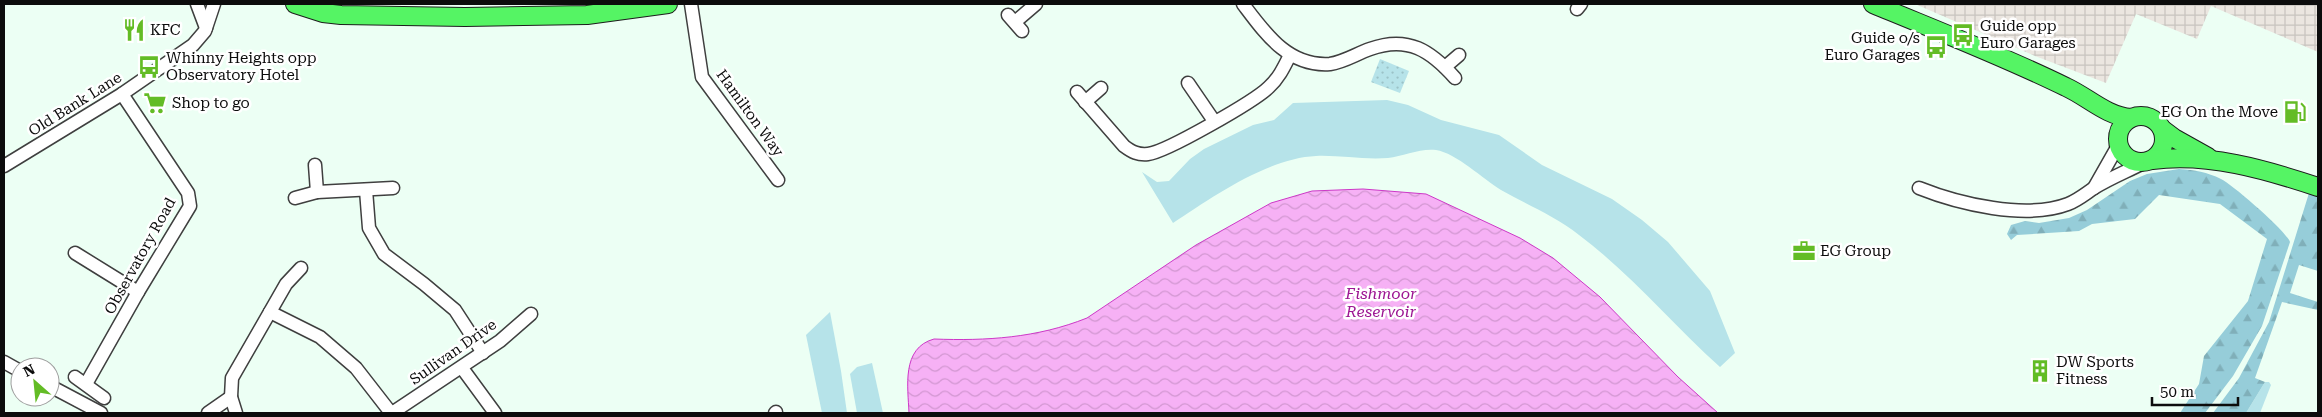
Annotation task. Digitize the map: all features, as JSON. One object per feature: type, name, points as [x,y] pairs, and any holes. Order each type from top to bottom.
[{"type":"highway","points":[[295,4],[323,13],[341,15],[465,17],[587,15],[668,4]]},
{"type":"highway","points":[[1873,4],[2013,62],[2068,88],[2113,114],[2131,118],[2143,116],[2150,118],[2179,141],[2213,159]]},
{"type":"highway","points":[[2090,102],[2125,156],[2138,162],[2177,158],[2213,159],[2260,169],[2318,187]]},
{"type":"highway","points":[[2118,143],[2121,129],[2131,118]]},
{"type":"highway","points":[[2148,161],[2162,150],[2164,143],[2162,129]]},
{"type":"street","points":[[197,4],[206,28]]},
{"type":"street","name":"Old Bank Lane","points":[[4,166],[122,94],[193,45],[206,28],[214,4]]},
{"type":"street","name":"Hamilton Way","points":[[691,4],[702,76],[778,180]]},
{"type":"street","points":[[1015,23],[1036,4]]},
{"type":"street","points":[[1243,4],[1266,34],[1290,55],[1314,63],[1330,64],[1380,46],[1409,45],[1424,50],[1455,78]]},
{"type":"street","points":[[1101,88],[1081,97],[1124,146],[1132,152],[1151,154],[1172,145],[1268,89],[1281,75],[1290,55]]},
{"type":"street","points":[[1445,67],[1459,55]]},
{"type":"street","points":[[1187,82],[1214,121]]},
{"type":"street","name":"Observatory Road","points":[[86,384],[138,292],[190,206],[188,193],[122,94]]},
{"type":"street","points":[[2094,188],[2118,143]]},
{"type":"street","points":[[1919,188],[1952,199],[2018,210],[2036,211],[2068,204],[2094,188],[2148,161]]},
{"type":"street","points":[[315,165],[317,192]]},
{"type":"street","points":[[296,198],[317,192],[392,188]]},
{"type":"street","points":[[366,190],[369,228],[380,250],[455,310],[483,353]]},
{"type":"street","points":[[75,253],[138,292]]},
{"type":"street","points":[[236,413],[231,397],[232,378],[286,284],[301,268]]},
{"type":"street","points":[[270,312],[320,337],[356,368],[391,413]]},
{"type":"street","name":"Sullivan Drive","points":[[391,413],[462,368],[531,314]]},
{"type":"street","points":[[462,368],[494,413]]},
{"type":"street","points":[[75,377],[104,398]]},
{"type":"street","points":[[60,391],[100,413]]},
{"type":"street","points":[[208,413],[231,397]]},
{"type":"shaded area","points":[[1915,4],[2318,4],[2318,52],[2211,6],[2197,39],[2136,14],[2106,83],[2035,56]]},
{"type":"shaded area","points":[[1380,59],[1409,71],[1400,93],[1371,82]]},
{"type":"shaded area","points":[[1387,100],[1408,105],[1441,120],[1499,135],[1542,165],[1612,199],[1642,220],[1668,242],[1710,291],[1735,353],[1720,367],[1616,266],[1579,235],[1551,216],[1501,190],[1461,161],[1444,152],[1424,150],[1388,158],[1316,156],[1298,158],[1260,171],[1241,180],[1173,223],[1142,172],[1157,182],[1169,181],[1190,159],[1204,149],[1253,125],[1274,120],[1293,103]]},
{"type":"shaded area","points":[[830,312],[847,413],[822,413],[806,335]]},
{"type":"shaded area","points":[[872,363],[883,413],[857,413],[850,374],[857,367]]},
{"type":"shaded area","points":[[2265,382],[2269,382],[2271,385],[2260,413],[2246,413]]},
{"type":"green space","points":[[2179,169],[2206,173],[2221,179],[2247,198],[2270,219],[2290,242],[2262,326],[2233,376],[2205,413],[2180,413],[2199,384],[2204,356],[2248,301],[2267,239],[2220,204],[2159,195],[2135,219],[2092,224],[2079,231],[2017,235],[2011,240],[2007,234],[2011,225],[2025,221],[2039,223],[2069,218],[2087,210],[2130,181],[2147,174]]},
{"type":"green space","points":[[2309,193],[2318,196],[2318,271],[2299,265],[2290,293],[2318,302],[2318,310],[2282,302],[2255,378],[2265,382],[2246,413],[2213,413],[2239,378],[2269,322]]},
{"type":"water","name":"Fishmoor Reservoir","points":[[1363,189],[1426,194],[1520,238],[1553,258],[1600,297],[1678,377],[1718,413],[909,413],[908,381],[911,360],[923,344],[934,339],[992,339],[1011,337],[1068,325],[1087,318],[1196,245],[1271,203],[1312,191]]},
{"type":"place","name":"KFC","points":[[134,30]]},
{"type":"place","name":"Guide opp Euro Garages","points":[[1963,35]]},
{"type":"place","name":"Guide o/s Euro Garages","points":[[1936,47]]},
{"type":"place","name":"Whinny Heights opp Observatory Hotel","points":[[149,67]]},
{"type":"place","name":"Shop to go","points":[[155,103]]},
{"type":"place","name":"EG On the Move","points":[[2295,112]]},
{"type":"place","name":"EG Group","points":[[1804,251]]},
{"type":"place","name":"DW Sports Fitness","points":[[2040,371]]}]
